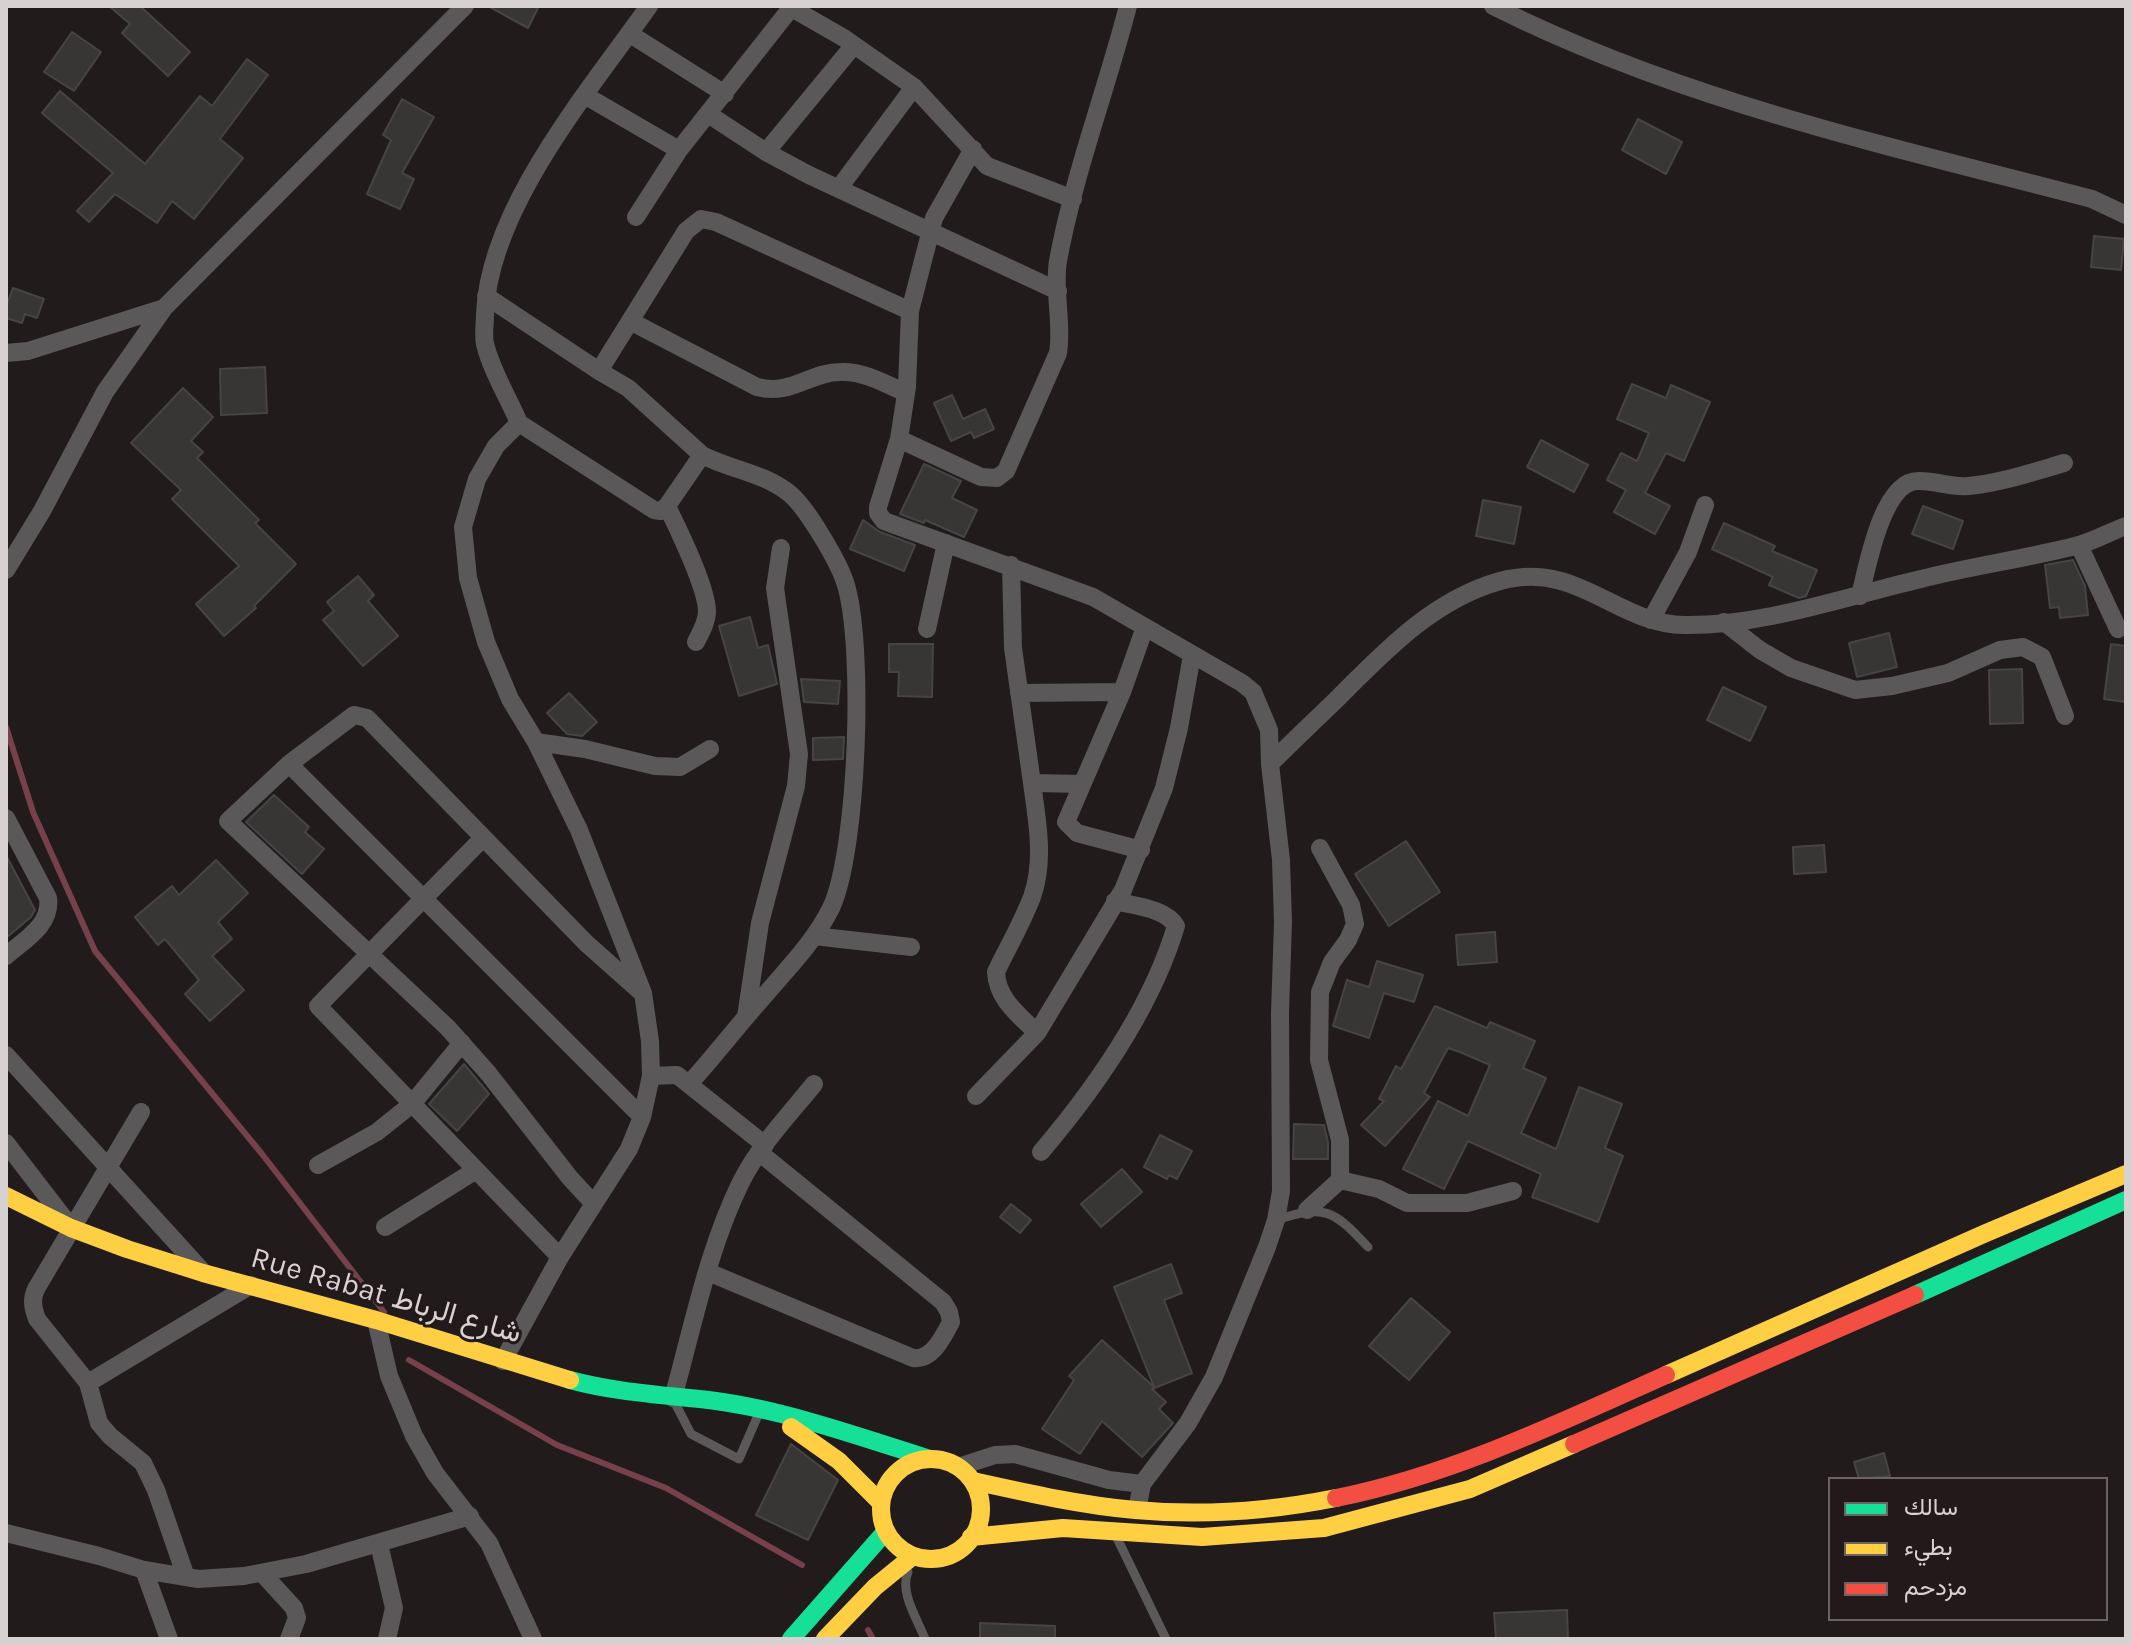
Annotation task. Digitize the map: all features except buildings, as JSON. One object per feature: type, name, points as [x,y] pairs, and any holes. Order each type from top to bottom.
[{"type":"main road","points":[[973,1481],[1102,1507],[1137,1510],[1241,1511],[1311,1503],[1366,1492],[1430,1473],[1530,1436],[2126,1174]]},
{"type":"main road","name":"Rue Rabat شارع الرباط","points":[[6,1196],[71,1228],[203,1273],[376,1320],[503,1361],[593,1386],[717,1401],[761,1410],[930,1459]]},
{"type":"main road","points":[[971,1537],[1063,1528],[1202,1537],[1267,1534],[1324,1528],[1470,1489],[1837,1330],[2126,1200]]},
{"type":"main road","name":"Rue Rabat شارع الرباط","points":[[761,1410],[824,1446],[881,1503]]},
{"type":"main road","points":[[945,1460],[958,1467],[973,1481],[980,1501],[980,1513],[971,1537],[962,1548],[935,1559],[917,1557],[902,1550],[886,1531],[881,1517],[886,1486],[897,1471],[913,1462],[945,1460]]},
{"type":"main road","points":[[791,1639],[886,1531]]},
{"type":"main road","points":[[825,1639],[875,1587],[917,1557]]},
{"type":"street","points":[[11,562],[105,392],[164,308],[465,6]]},
{"type":"street","points":[[649,6],[523,191],[502,234],[486,296],[484,342],[519,423],[654,510],[661,511],[667,506],[702,455]]},
{"type":"street","points":[[899,439],[981,477],[997,478],[1006,471],[1058,353],[1061,333],[1057,264],[1128,6]]},
{"type":"street","points":[[1493,6],[1598,55],[1681,85],[1758,110],[2092,199],[2126,215]]},
{"type":"street","points":[[636,217],[679,150],[789,7],[854,45],[914,87],[987,166],[1073,199]]},
{"type":"street","points":[[630,34],[725,94]]},
{"type":"street","points":[[766,152],[854,45]]},
{"type":"street","points":[[839,188],[914,87]]},
{"type":"street","points":[[586,96],[679,150]]},
{"type":"street","points":[[708,114],[766,152],[1058,291]]},
{"type":"street","points":[[973,149],[951,185],[930,232],[910,311],[906,393],[899,439],[878,513],[884,521],[1093,597],[1242,683],[1253,692],[1269,730],[1281,860],[1283,922],[1281,1191],[1276,1220],[1214,1377],[1188,1423],[1142,1484],[1137,1510]]},
{"type":"street","points":[[599,371],[686,231],[701,219],[716,222],[910,311]]},
{"type":"street","points":[[486,296],[628,388],[702,455],[769,480],[791,495],[807,513],[845,582],[853,635],[854,770],[844,864],[832,906],[792,966],[690,1083]]},
{"type":"street","points":[[6,353],[28,351],[164,308]]},
{"type":"street","points":[[630,321],[757,387],[773,391],[787,389],[839,371],[856,372],[906,393]]},
{"type":"street","points":[[503,1361],[560,1257],[629,1149],[642,1117],[651,1076],[643,993],[579,830],[536,742],[510,699],[486,642],[468,578],[463,527],[477,479],[496,446],[519,423]]},
{"type":"street","points":[[1860,596],[1887,505],[1900,489],[1916,480],[1965,487],[2064,463]]},
{"type":"street","points":[[1651,620],[1683,562],[1705,505]]},
{"type":"street","points":[[667,506],[707,609],[705,626],[696,642]]},
{"type":"street","points":[[1270,764],[1416,624],[1451,603],[1500,581],[1532,576],[1551,577],[1664,624],[1724,622],[1860,596],[1920,579],[2079,545],[2126,526]]},
{"type":"street","points":[[927,629],[946,543]]},
{"type":"street","points":[[2079,545],[2118,629]]},
{"type":"street","points":[[746,1017],[760,923],[796,786],[799,754],[775,588],[781,548]]},
{"type":"street","points":[[1011,565],[1013,648],[1039,849],[1031,898],[996,972],[997,985],[1003,998],[1037,1033]]},
{"type":"street","points":[[1724,622],[1760,650],[1791,668],[1855,690],[1892,686],[1948,673],[2000,650],[2023,647],[2042,657],[2065,716]]},
{"type":"street","points":[[1141,850],[1077,833],[1069,827],[1067,815],[1122,692],[1145,627]]},
{"type":"street","points":[[976,1096],[1037,1033],[1115,901],[1141,850],[1164,788],[1192,655]]},
{"type":"street","points":[[1019,693],[1122,692]]},
{"type":"street","points":[[594,1204],[462,1043],[228,821],[289,764],[354,715],[362,715],[374,723],[586,943],[643,993]]},
{"type":"street","points":[[536,742],[585,749],[655,766],[680,767],[710,749]]},
{"type":"street","points":[[289,764],[642,1117]]},
{"type":"street","points":[[1032,783],[1082,784]]},
{"type":"street","points":[[6,818],[48,898],[50,909],[42,925],[6,956]]},
{"type":"street","points":[[483,838],[318,1006],[560,1257]]},
{"type":"street","points":[[1307,1210],[1340,1180],[1340,1140],[1319,1060],[1320,992],[1332,962],[1355,924],[1351,905],[1320,848]]},
{"type":"street","points":[[1041,1152],[1080,1107],[1116,1050],[1142,1005],[1176,926],[1172,919],[1162,914],[1115,901]]},
{"type":"street","points":[[814,936],[911,947]]},
{"type":"street","points":[[318,1165],[377,1132],[412,1104],[462,1043]]},
{"type":"street","points":[[6,1055],[203,1273]]},
{"type":"street","points":[[651,1076],[677,1075],[690,1083],[943,1302],[951,1322],[931,1354],[920,1359],[913,1358],[708,1272]]},
{"type":"street","points":[[673,1398],[708,1272],[742,1181],[814,1084]]},
{"type":"street","points":[[141,1112],[36,1289],[33,1307],[37,1319],[88,1383],[99,1423],[148,1472],[186,1577]]},
{"type":"street","points":[[6,1143],[71,1228]]},
{"type":"street","points":[[385,1227],[476,1170]]},
{"type":"street","points":[[1340,1180],[1379,1189],[1407,1203],[1467,1203],[1513,1191]]},
{"type":"street","points":[[88,1383],[251,1285]]},
{"type":"street","points":[[376,1320],[389,1376],[414,1436],[435,1473],[489,1543],[533,1639]]},
{"type":"street","points":[[958,1467],[995,1455],[1015,1454],[1109,1480],[1142,1484]]},
{"type":"street","points":[[6,1533],[144,1570],[186,1577],[244,1576],[379,1544],[470,1516]]},
{"type":"street","points":[[379,1544],[394,1608],[387,1639]]},
{"type":"street","points":[[144,1570],[169,1639]]},
{"type":"street","points":[[262,1573],[294,1608],[297,1618],[289,1639]]},
{"type":"lane","points":[[1276,1220],[1307,1210],[1328,1213],[1368,1247]]},
{"type":"lane","points":[[673,1398],[691,1434],[739,1459],[761,1410]]},
{"type":"lane","points":[[1113,1532],[1166,1639]]},
{"type":"lane","points":[[917,1557],[905,1579],[906,1590],[925,1639]]},
{"type":"waterway","points":[[6,727],[33,812],[95,951],[262,1154],[384,1312]]},
{"type":"waterway","points":[[409,1360],[557,1445],[666,1488],[802,1565]]},
{"type":"waterway","points":[[868,1630],[873,1639]]},
{"type":"traffic: fast","points":[[1915,1295],[2126,1200]]},
{"type":"traffic: fast","points":[[570,1380],[624,1391],[742,1405],[824,1426],[930,1459]]},
{"type":"traffic: fast","points":[[791,1639],[886,1531]]},
{"type":"traffic: slow","points":[[1666,1375],[2126,1174]]},
{"type":"traffic: slow","points":[[6,1196],[71,1228],[127,1249],[376,1320],[570,1380]]},
{"type":"traffic: slow","points":[[791,1427],[839,1461],[881,1503]]},
{"type":"traffic: slow","points":[[971,1537],[1063,1528],[1202,1537],[1324,1528],[1470,1489],[1574,1444]]},
{"type":"traffic: slow","points":[[931,1459],[950,1463],[966,1474],[977,1490],[981,1509],[977,1528],[966,1544],[950,1555],[931,1559],[912,1555],[896,1544],[885,1528],[881,1509],[885,1490],[896,1474],[912,1463],[931,1459]]},
{"type":"traffic: slow","points":[[973,1481],[1074,1502],[1160,1512],[1236,1511],[1336,1498]]},
{"type":"traffic: slow","points":[[825,1639],[875,1587],[913,1556]]},
{"type":"traffic: jam","points":[[1574,1444],[1915,1295]]},
{"type":"traffic: jam","points":[[1336,1498],[1463,1462],[1666,1375]]}]
